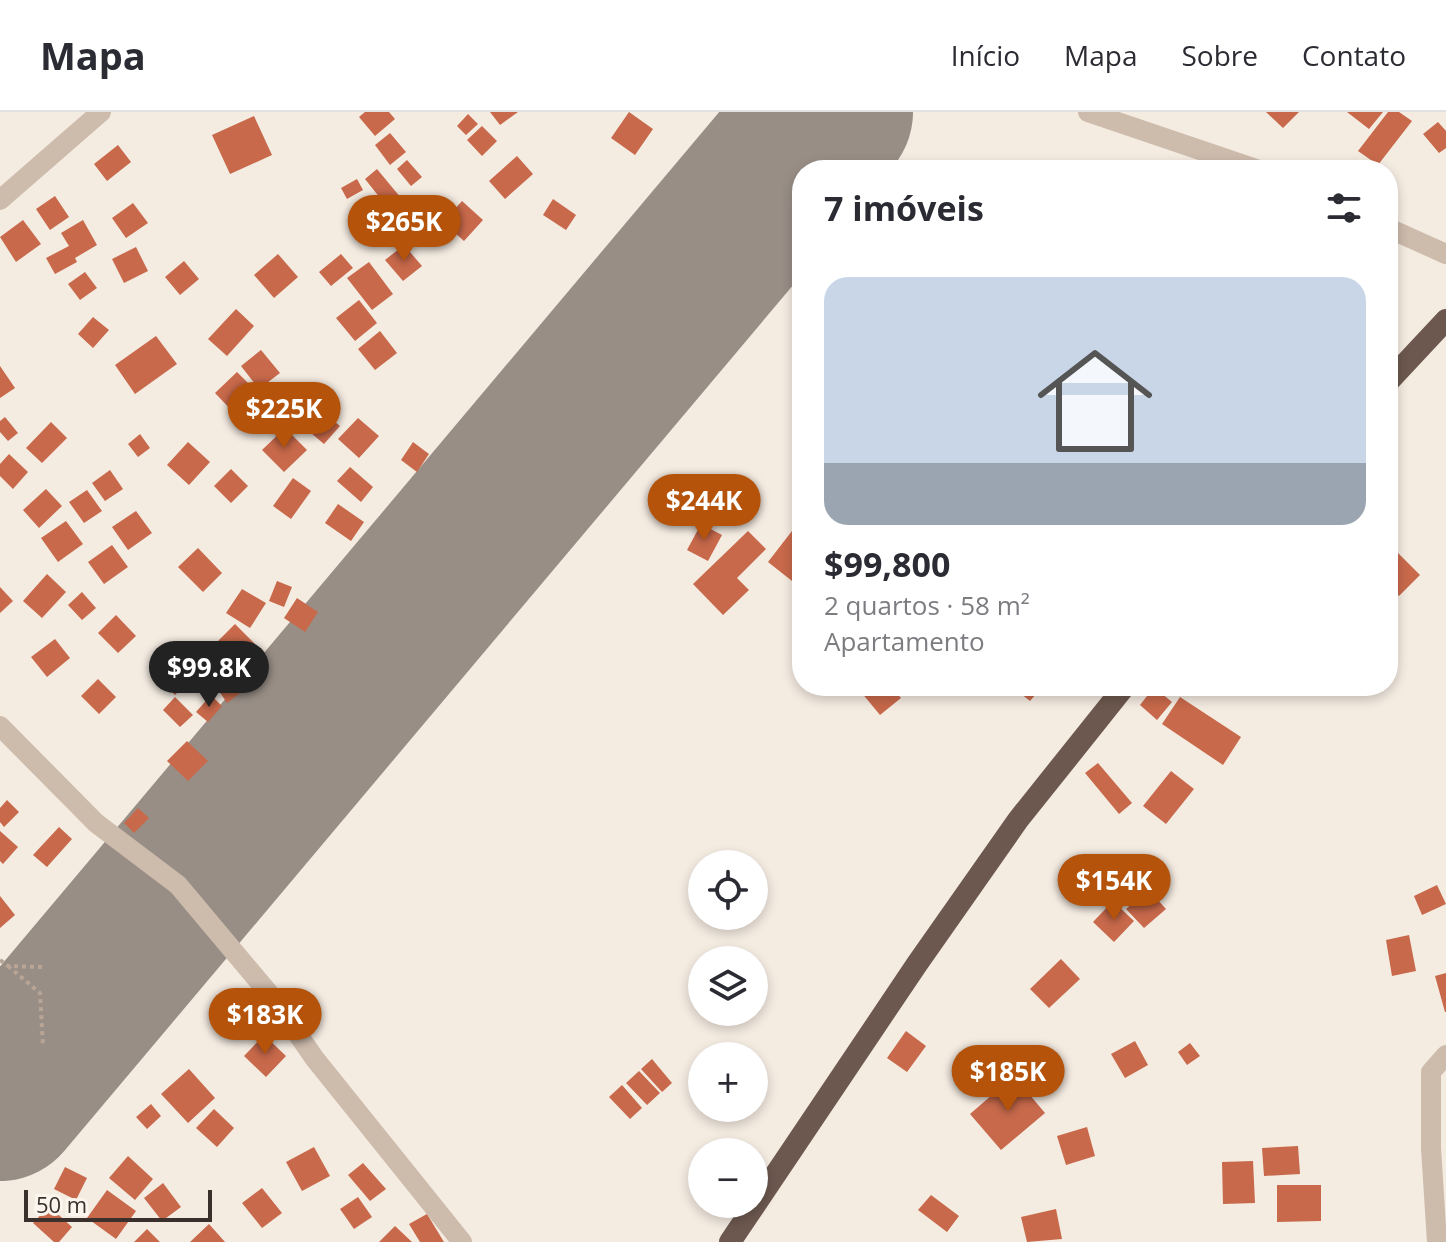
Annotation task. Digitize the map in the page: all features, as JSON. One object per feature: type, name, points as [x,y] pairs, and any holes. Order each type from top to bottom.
[{"type":"highway","points":[[1398,371],[1446,320]]},
{"type":"highway","points":[[730,1242],[1018,820],[1117,696]]},
{"type":"street","points":[[0,200],[101,112]]},
{"type":"street","points":[[1088,112],[1229,160]]},
{"type":"street","points":[[1398,232],[1446,254]]},
{"type":"street","points":[[0,726],[96,823],[178,885],[272,997],[315,1059],[462,1242]]},
{"type":"street","points":[[1437,1242],[1431,1148],[1431,1072],[1446,1055]]},
{"type":"path","points":[[0,960],[40,993],[43,1046]]},
{"type":"path","points":[[8,966],[42,967]]},
{"type":"building","points":[[365,112],[389,112],[395,119],[375,136],[359,117]]},
{"type":"building","points":[[490,112],[518,112],[500,125]]},
{"type":"building","points":[[629,112],[653,129],[635,155],[611,138]]},
{"type":"building","points":[[1266,112],[1299,112],[1283,128]]},
{"type":"building","points":[[1347,112],[1383,112],[1369,129]]},
{"type":"building","points":[[1388,112],[1399,112],[1412,121],[1382,160],[1371,160],[1358,151]]},
{"type":"building","points":[[468,114],[478,124],[466,135],[457,126]]},
{"type":"building","points":[[254,116],[272,155],[230,174],[212,135]]},
{"type":"building","points":[[1438,122],[1446,131],[1446,148],[1439,153],[1423,134]]},
{"type":"building","points":[[482,126],[497,141],[482,156],[467,140]]},
{"type":"building","points":[[390,133],[406,152],[390,165],[375,145]]},
{"type":"building","points":[[118,145],[131,162],[107,181],[94,164]]},
{"type":"building","points":[[517,156],[533,174],[505,199],[489,181]]},
{"type":"building","points":[[407,160],[422,177],[411,186],[397,169]]},
{"type":"building","points":[[377,169],[401,198],[388,208],[365,179]]},
{"type":"building","points":[[357,179],[363,190],[347,199],[341,188]]},
{"type":"building","points":[[55,196],[69,217],[50,230],[36,209]]},
{"type":"building","points":[[553,199],[576,215],[566,230],[543,215]]},
{"type":"building","points":[[462,201],[483,220],[464,241],[443,222]]},
{"type":"building","points":[[133,203],[148,223],[126,238],[112,218]]},
{"type":"building","points":[[23,220],[41,244],[16,262],[0,237]]},
{"type":"building","points":[[83,220],[97,245],[75,258],[77,262],[55,274],[46,258],[69,246],[61,233]]},
{"type":"building","points":[[404,245],[422,266],[403,281],[385,260]]},
{"type":"building","points":[[136,247],[148,271],[124,283],[112,259]]},
{"type":"building","points":[[278,254],[298,277],[274,298],[254,275]]},
{"type":"building","points":[[341,254],[353,268],[331,286],[319,272]]},
{"type":"building","points":[[184,261],[199,279],[180,295],[165,277]]},
{"type":"building","points":[[369,262],[393,294],[372,310],[347,278]]},
{"type":"building","points":[[85,272],[97,288],[80,300],[68,284]]},
{"type":"building","points":[[359,300],[377,323],[355,341],[336,318]]},
{"type":"building","points":[[236,309],[254,326],[227,356],[208,339]]},
{"type":"building","points":[[93,317],[109,330],[93,348],[78,334]]},
{"type":"building","points":[[380,331],[397,353],[375,370],[358,349]]},
{"type":"building","points":[[156,336],[177,364],[135,394],[115,365]]},
{"type":"building","points":[[261,350],[280,373],[259,389],[241,366]]},
{"type":"building","points":[[0,366],[15,388],[0,398]]},
{"type":"building","points":[[237,372],[257,392],[235,414],[215,393]]},
{"type":"building","points":[[327,415],[340,426],[324,444],[311,433]]},
{"type":"building","points":[[5,417],[18,433],[8,441],[0,432],[0,421]]},
{"type":"building","points":[[358,418],[379,436],[359,458],[338,439]]},
{"type":"building","points":[[51,422],[67,438],[42,463],[26,448]]},
{"type":"building","points":[[285,428],[307,450],[284,472],[262,450]]},
{"type":"building","points":[[140,434],[150,448],[138,457],[128,444]]},
{"type":"building","points":[[188,442],[210,462],[189,485],[167,465]]},
{"type":"building","points":[[413,442],[429,454],[417,472],[401,460]]},
{"type":"building","points":[[9,454],[28,472],[13,489],[0,476],[0,464]]},
{"type":"building","points":[[350,467],[373,487],[361,502],[337,481]]},
{"type":"building","points":[[231,469],[248,486],[231,503],[214,486]]},
{"type":"building","points":[[110,470],[123,489],[105,501],[92,483]]},
{"type":"building","points":[[293,478],[311,491],[291,519],[273,506]]},
{"type":"building","points":[[46,489],[62,506],[39,528],[23,510]]},
{"type":"building","points":[[87,490],[102,511],[84,523],[69,502]]},
{"type":"building","points":[[338,504],[364,522],[351,541],[325,523]]},
{"type":"building","points":[[136,511],[152,533],[128,550],[112,527]]},
{"type":"building","points":[[66,521],[83,544],[58,562],[41,538]]},
{"type":"building","points":[[701,524],[722,535],[708,561],[687,550]]},
{"type":"building","points":[[748,531],[766,549],[737,578],[749,590],[723,615],[693,584]]},
{"type":"building","points":[[792,531],[792,581],[768,562]]},
{"type":"building","points":[[112,545],[128,567],[104,584],[88,562]]},
{"type":"building","points":[[198,548],[222,573],[203,592],[178,567]]},
{"type":"building","points":[[1398,553],[1420,575],[1398,595]]},
{"type":"building","points":[[47,574],[66,592],[42,618],[23,601]]},
{"type":"building","points":[[277,581],[292,587],[284,607],[269,601]]},
{"type":"building","points":[[0,587],[13,601],[0,613]]},
{"type":"building","points":[[242,589],[266,603],[250,628],[226,613]]},
{"type":"building","points":[[82,592],[96,608],[82,620],[68,605]]},
{"type":"building","points":[[297,598],[318,612],[305,632],[284,618]]},
{"type":"building","points":[[116,615],[136,636],[118,653],[98,633]]},
{"type":"building","points":[[235,624],[255,644],[237,662],[217,642]]},
{"type":"building","points":[[55,639],[70,658],[47,677],[31,657]]},
{"type":"building","points":[[203,653],[221,671],[202,690],[184,672]]},
{"type":"building","points":[[172,664],[188,681],[175,695],[158,678]]},
{"type":"building","points":[[254,666],[264,675],[255,686],[244,678]]},
{"type":"building","points":[[229,671],[243,691],[227,703],[213,682]]},
{"type":"building","points":[[98,679],[116,697],[99,714],[81,696]]},
{"type":"building","points":[[211,695],[222,706],[208,722],[196,712]]},
{"type":"building","points":[[864,696],[899,696],[901,698],[880,715]]},
{"type":"building","points":[[1147,696],[1165,696],[1172,702],[1157,720],[1140,705]]},
{"type":"building","points":[[175,697],[193,715],[180,727],[163,710]]},
{"type":"building","points":[[1180,697],[1241,737],[1223,765],[1162,724]]},
{"type":"building","points":[[187,741],[208,761],[188,781],[167,761]]},
{"type":"building","points":[[1098,763],[1132,803],[1119,814],[1085,773]]},
{"type":"building","points":[[1171,771],[1194,789],[1166,824],[1143,806]]},
{"type":"building","points":[[7,800],[19,812],[4,827],[0,822],[0,808]]},
{"type":"building","points":[[138,808],[149,818],[134,833],[124,823]]},
{"type":"building","points":[[59,827],[72,839],[47,867],[33,855]]},
{"type":"building","points":[[0,831],[18,847],[3,864],[0,861]]},
{"type":"building","points":[[1437,885],[1446,904],[1422,915],[1414,896]]},
{"type":"building","points":[[1148,889],[1166,909],[1144,928],[1126,909]]},
{"type":"building","points":[[0,896],[15,915],[0,928]]},
{"type":"building","points":[[1113,901],[1134,921],[1114,942],[1093,922]]},
{"type":"building","points":[[1409,935],[1416,971],[1392,976],[1386,940]]},
{"type":"building","points":[[1061,959],[1080,979],[1049,1008],[1030,989]]},
{"type":"building","points":[[1446,973],[1446,1012],[1445,1012],[1435,976]]},
{"type":"building","points":[[906,1031],[926,1046],[907,1072],[887,1058]]},
{"type":"building","points":[[264,1035],[286,1056],[266,1077],[244,1056]]},
{"type":"building","points":[[1135,1041],[1148,1065],[1125,1078],[1111,1054]]},
{"type":"building","points":[[1190,1043],[1200,1056],[1187,1065],[1178,1052]]},
{"type":"building","points":[[652,1059],[672,1083],[662,1092],[641,1069]]},
{"type":"building","points":[[189,1069],[215,1098],[188,1123],[161,1094]]},
{"type":"building","points":[[639,1071],[660,1093],[647,1105],[626,1083]]},
{"type":"building","points":[[1014,1076],[1045,1113],[1001,1150],[970,1114]]},
{"type":"building","points":[[622,1085],[642,1108],[630,1119],[609,1097]]},
{"type":"building","points":[[151,1104],[161,1116],[147,1129],[136,1117]]},
{"type":"building","points":[[214,1109],[234,1128],[217,1147],[196,1128]]},
{"type":"building","points":[[1087,1127],[1095,1156],[1066,1165],[1057,1136]]},
{"type":"building","points":[[1298,1146],[1300,1174],[1264,1176],[1262,1148]]},
{"type":"building","points":[[314,1147],[330,1176],[302,1191],[286,1162]]},
{"type":"building","points":[[128,1156],[153,1179],[135,1200],[109,1178]]},
{"type":"building","points":[[1253,1161],[1255,1203],[1223,1204],[1222,1162]]},
{"type":"building","points":[[363,1163],[386,1189],[370,1201],[348,1175]]},
{"type":"building","points":[[65,1167],[87,1178],[76,1200],[54,1189]]},
{"type":"building","points":[[163,1183],[181,1207],[162,1221],[144,1198]]},
{"type":"building","points":[[1277,1185],[1321,1185],[1321,1221],[1277,1222]]},
{"type":"building","points":[[262,1188],[282,1213],[262,1228],[242,1203]]},
{"type":"building","points":[[107,1190],[136,1211],[116,1239],[87,1218]]},
{"type":"building","points":[[931,1195],[959,1216],[947,1232],[918,1210]]},
{"type":"building","points":[[358,1197],[372,1217],[354,1229],[340,1209]]},
{"type":"building","points":[[49,1206],[72,1227],[59,1242],[54,1242],[33,1223]]},
{"type":"building","points":[[1056,1209],[1062,1239],[1027,1242],[1021,1217]]},
{"type":"building","points":[[427,1214],[444,1242],[420,1242],[409,1224]]},
{"type":"building","points":[[209,1224],[225,1242],[190,1242]]},
{"type":"building","points":[[395,1226],[412,1242],[379,1242]]},
{"type":"building","points":[[147,1229],[160,1242],[134,1242]]},
{"type":"runway","points":[[0,1097],[829,112]]}]
